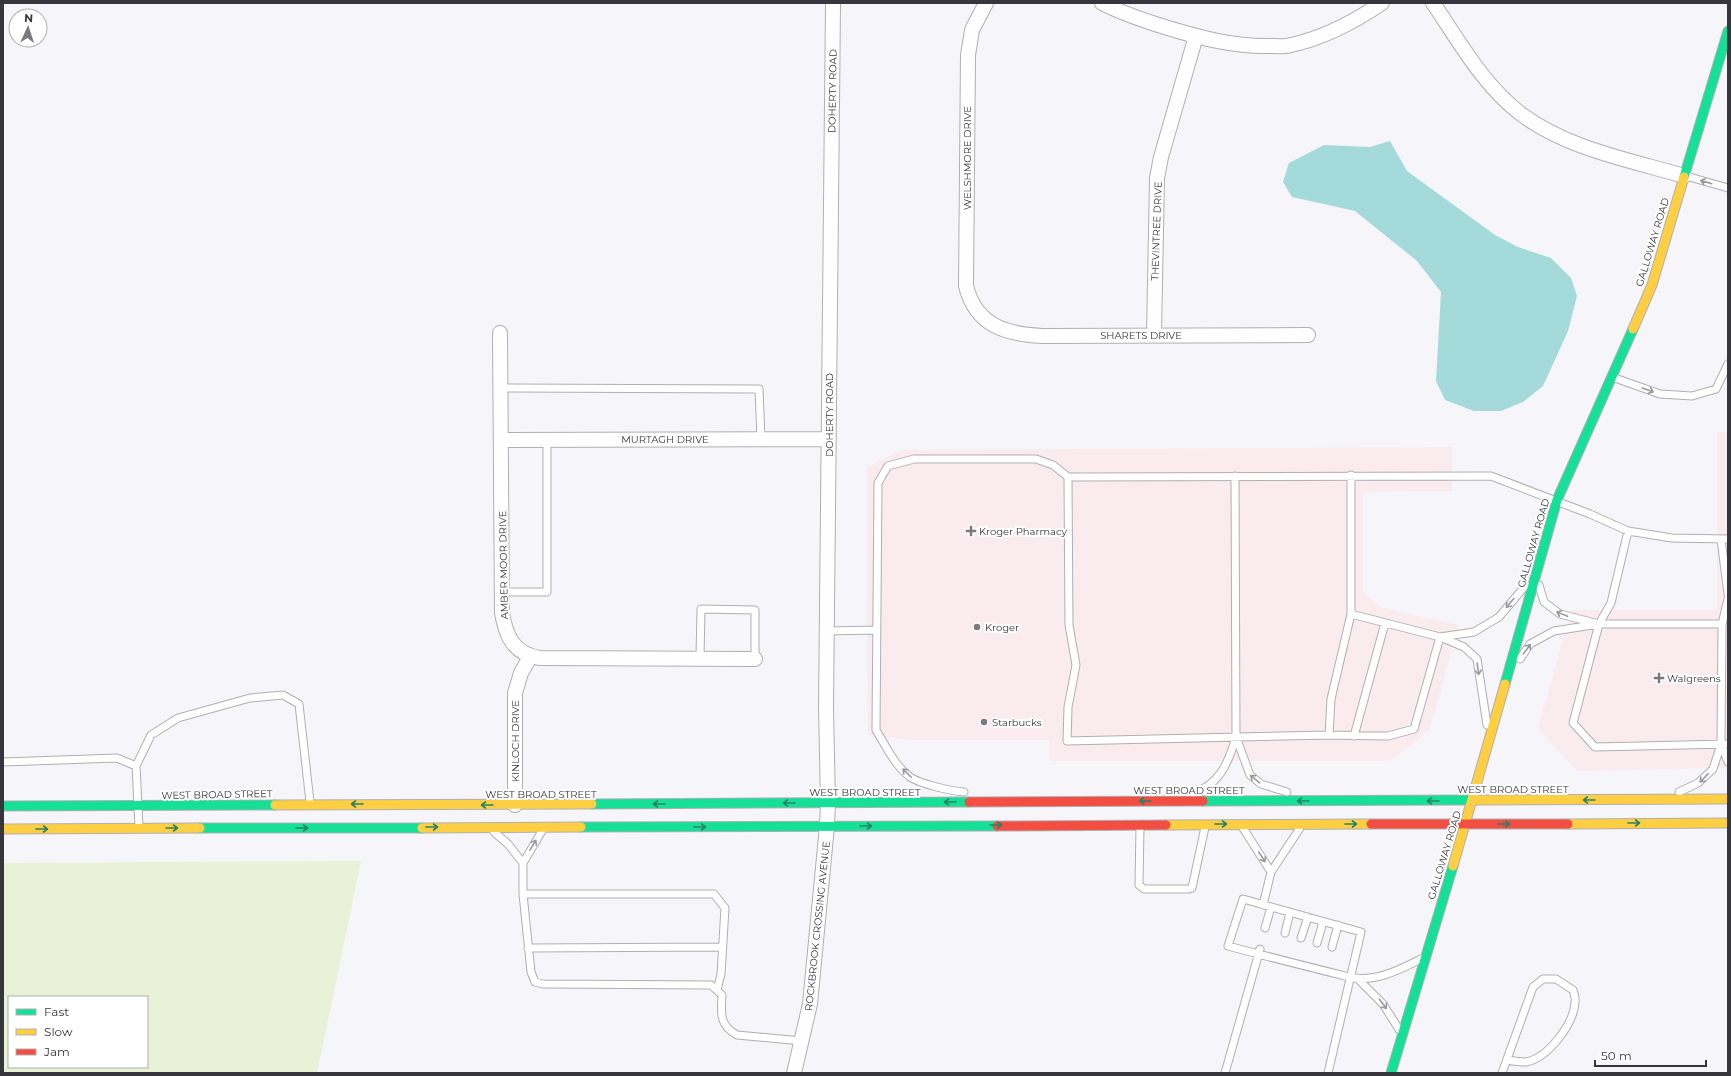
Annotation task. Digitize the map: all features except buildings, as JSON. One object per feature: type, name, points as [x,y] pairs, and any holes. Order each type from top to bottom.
[{"type":"main road","name":"GALLOWAY ROAD","points":[[1391,1073],[1424,957],[1472,800],[1557,500],[1652,285],[1728,31]]},
{"type":"main road","name":"WEST BROAD STREET","points":[[3,806],[1728,799]]},
{"type":"main road","points":[[3,829],[1728,822]]},
{"type":"street","name":"DOHERTY ROAD","points":[[827,826],[826,708],[833,3]]},
{"type":"street","name":"WELSHMORE DRIVE","points":[[980,314],[969,295],[966,286],[968,55],[972,30],[986,3]]},
{"type":"street","points":[[1102,3],[1135,18],[1196,36],[1221,42],[1255,46],[1290,46],[1323,35],[1354,21],[1382,3]]},
{"type":"street","points":[[1433,3],[1476,68],[1521,114],[1578,145],[1684,176]]},
{"type":"street","name":"THEVINTREE DRIVE","points":[[1154,335],[1157,178],[1161,157],[1196,36]]},
{"type":"street","name":"SHARETS DRIVE","points":[[980,314],[996,327],[1025,335],[1308,335]]},
{"type":"street","name":"AMBER MOOR DRIVE","points":[[500,333],[502,388],[502,613],[505,632],[518,649],[530,656]]},
{"type":"street","name":"MURTAGH DRIVE","points":[[502,440],[829,439]]},
{"type":"street","points":[[530,656],[540,658],[755,659]]},
{"type":"street","name":"KINLOCH DRIVE","points":[[515,805],[515,693],[521,674],[530,656]]},
{"type":"street","name":"ROCKBROOK CROSSING AVENUE","points":[[794,1073],[810,1004],[827,826]]},
{"type":"lane","points":[[1684,176],[1728,188]]},
{"type":"lane","points":[[1612,377],[1660,394],[1692,396],[1716,389],[1728,364]]},
{"type":"lane","points":[[502,388],[759,389],[760,439]]},
{"type":"lane","points":[[502,592],[547,592],[547,440]]},
{"type":"lane","points":[[1025,802],[948,790],[911,778],[897,763],[876,730],[878,483],[888,466],[914,459],[1036,459],[1053,465],[1068,477],[1351,475],[1491,476],[1557,500],[1628,531],[1672,538],[1725,539],[1728,594]]},
{"type":"lane","points":[[1329,735],[1330,699],[1351,614],[1351,475]]},
{"type":"lane","points":[[1166,801],[1200,791],[1222,773],[1230,758],[1236,737],[1235,476]]},
{"type":"lane","points":[[1068,477],[1069,620],[1076,665],[1068,707],[1067,741],[1329,735],[1388,736],[1414,729],[1440,637]]},
{"type":"lane","points":[[1628,531],[1611,604],[1599,624],[1573,723],[1595,747],[1724,744]]},
{"type":"lane","points":[[1535,574],[1544,602],[1560,614],[1599,624]]},
{"type":"lane","points":[[1440,637],[1474,632],[1499,617],[1535,574]]},
{"type":"lane","points":[[1728,599],[1722,624],[1724,744],[1728,762]]},
{"type":"lane","points":[[700,658],[701,609],[756,610],[755,659]]},
{"type":"lane","points":[[1351,614],[1440,637],[1464,647],[1477,659],[1489,740]]},
{"type":"lane","points":[[1354,736],[1385,623]]},
{"type":"lane","points":[[1505,681],[1530,644],[1554,631],[1599,624],[1722,624]]},
{"type":"lane","points":[[827,631],[876,630]]},
{"type":"lane","points":[[139,828],[136,766],[151,735],[178,718],[250,698],[283,695],[299,704],[311,804]]},
{"type":"lane","points":[[1236,737],[1250,775],[1261,784],[1284,792],[1292,792]]},
{"type":"lane","points":[[1660,800],[1698,783],[1713,769],[1724,744]]},
{"type":"lane","points":[[3,762],[117,758],[136,766]]},
{"type":"lane","points":[[1368,793],[1387,801]]},
{"type":"lane","points":[[1140,825],[1139,885],[1144,890],[1159,890],[1192,888],[1205,824]]},
{"type":"lane","points":[[1241,824],[1271,872]]},
{"type":"lane","points":[[1265,928],[1271,872],[1302,824]]},
{"type":"lane","points":[[487,827],[508,844],[523,863]]},
{"type":"lane","points":[[544,827],[532,845],[523,863],[523,894],[530,972],[535,982],[543,984],[712,985],[722,995],[721,1014],[728,1030],[737,1035],[802,1041]]},
{"type":"lane","points":[[523,894],[714,894],[725,908],[721,974],[717,990]]},
{"type":"lane","points":[[1328,1073],[1349,977],[1361,932],[1243,899],[1228,946],[1327,969],[1349,977],[1358,979],[1391,974],[1424,957]]},
{"type":"lane","points":[[1285,933],[1290,912]]},
{"type":"lane","points":[[1301,938],[1308,917]]},
{"type":"lane","points":[[1317,943],[1323,922]]},
{"type":"lane","points":[[1332,947],[1338,926]]},
{"type":"lane","points":[[528,948],[722,947]]},
{"type":"lane","points":[[1225,1073],[1259,952]]},
{"type":"lane","points":[[1502,1073],[1533,987],[1543,978],[1556,979],[1573,990],[1576,1002],[1570,1020],[1554,1046],[1536,1058],[1526,1062],[1507,1060]]},
{"type":"lane","points":[[1358,979],[1383,1004],[1402,1034]]},
{"type":"shaded area","points":[[1717,432],[1728,432],[1728,768],[1578,771],[1538,729],[1571,610],[1717,610]]},
{"type":"shaded area","points":[[1452,447],[1452,491],[1363,492],[1363,592],[1380,607],[1458,625],[1430,730],[1390,761],[1050,761],[1049,740],[909,740],[868,735],[867,467],[901,450]]},
{"type":"green space","points":[[361,861],[317,1073],[3,1073],[3,863]]},
{"type":"water","points":[[1390,141],[1407,171],[1495,235],[1518,247],[1551,258],[1571,278],[1577,296],[1568,331],[1543,386],[1523,402],[1501,411],[1474,411],[1445,400],[1436,381],[1441,292],[1417,261],[1355,211],[1292,197],[1283,182],[1289,163],[1324,145],[1370,147]]},
{"type":"traffic: fast","points":[[1684,177],[1728,31]]},
{"type":"traffic: fast","points":[[1505,684],[1557,500],[1633,329]]},
{"type":"traffic: fast","points":[[1203,801],[1474,800]]},
{"type":"traffic: fast","points":[[592,804],[969,802]]},
{"type":"traffic: fast","points":[[3,806],[275,805]]},
{"type":"traffic: fast","points":[[581,827],[997,826]]},
{"type":"traffic: fast","points":[[200,828],[422,828]]},
{"type":"traffic: fast","points":[[1391,1073],[1453,866]]},
{"type":"traffic: slow","points":[[1633,329],[1652,285],[1684,177]]},
{"type":"traffic: slow","points":[[1453,866],[1505,684]]},
{"type":"traffic: slow","points":[[1474,800],[1728,799]]},
{"type":"traffic: slow","points":[[275,805],[592,804]]},
{"type":"traffic: slow","points":[[1568,824],[1728,823]]},
{"type":"traffic: slow","points":[[1166,825],[1371,824]]},
{"type":"traffic: slow","points":[[422,828],[581,827]]},
{"type":"traffic: slow","points":[[3,829],[200,828]]},
{"type":"traffic: jam","points":[[969,802],[1203,801]]},
{"type":"traffic: jam","points":[[1371,824],[1568,824]]},
{"type":"traffic: jam","points":[[997,826],[1166,825]]},
{"type":"place","name":"Kroger Pharmacy","points":[[971,531]]},
{"type":"place","name":"Kroger","points":[[977,627]]},
{"type":"place","name":"Walgreens","points":[[1659,678]]},
{"type":"place","name":"Starbucks","points":[[984,722]]}]
